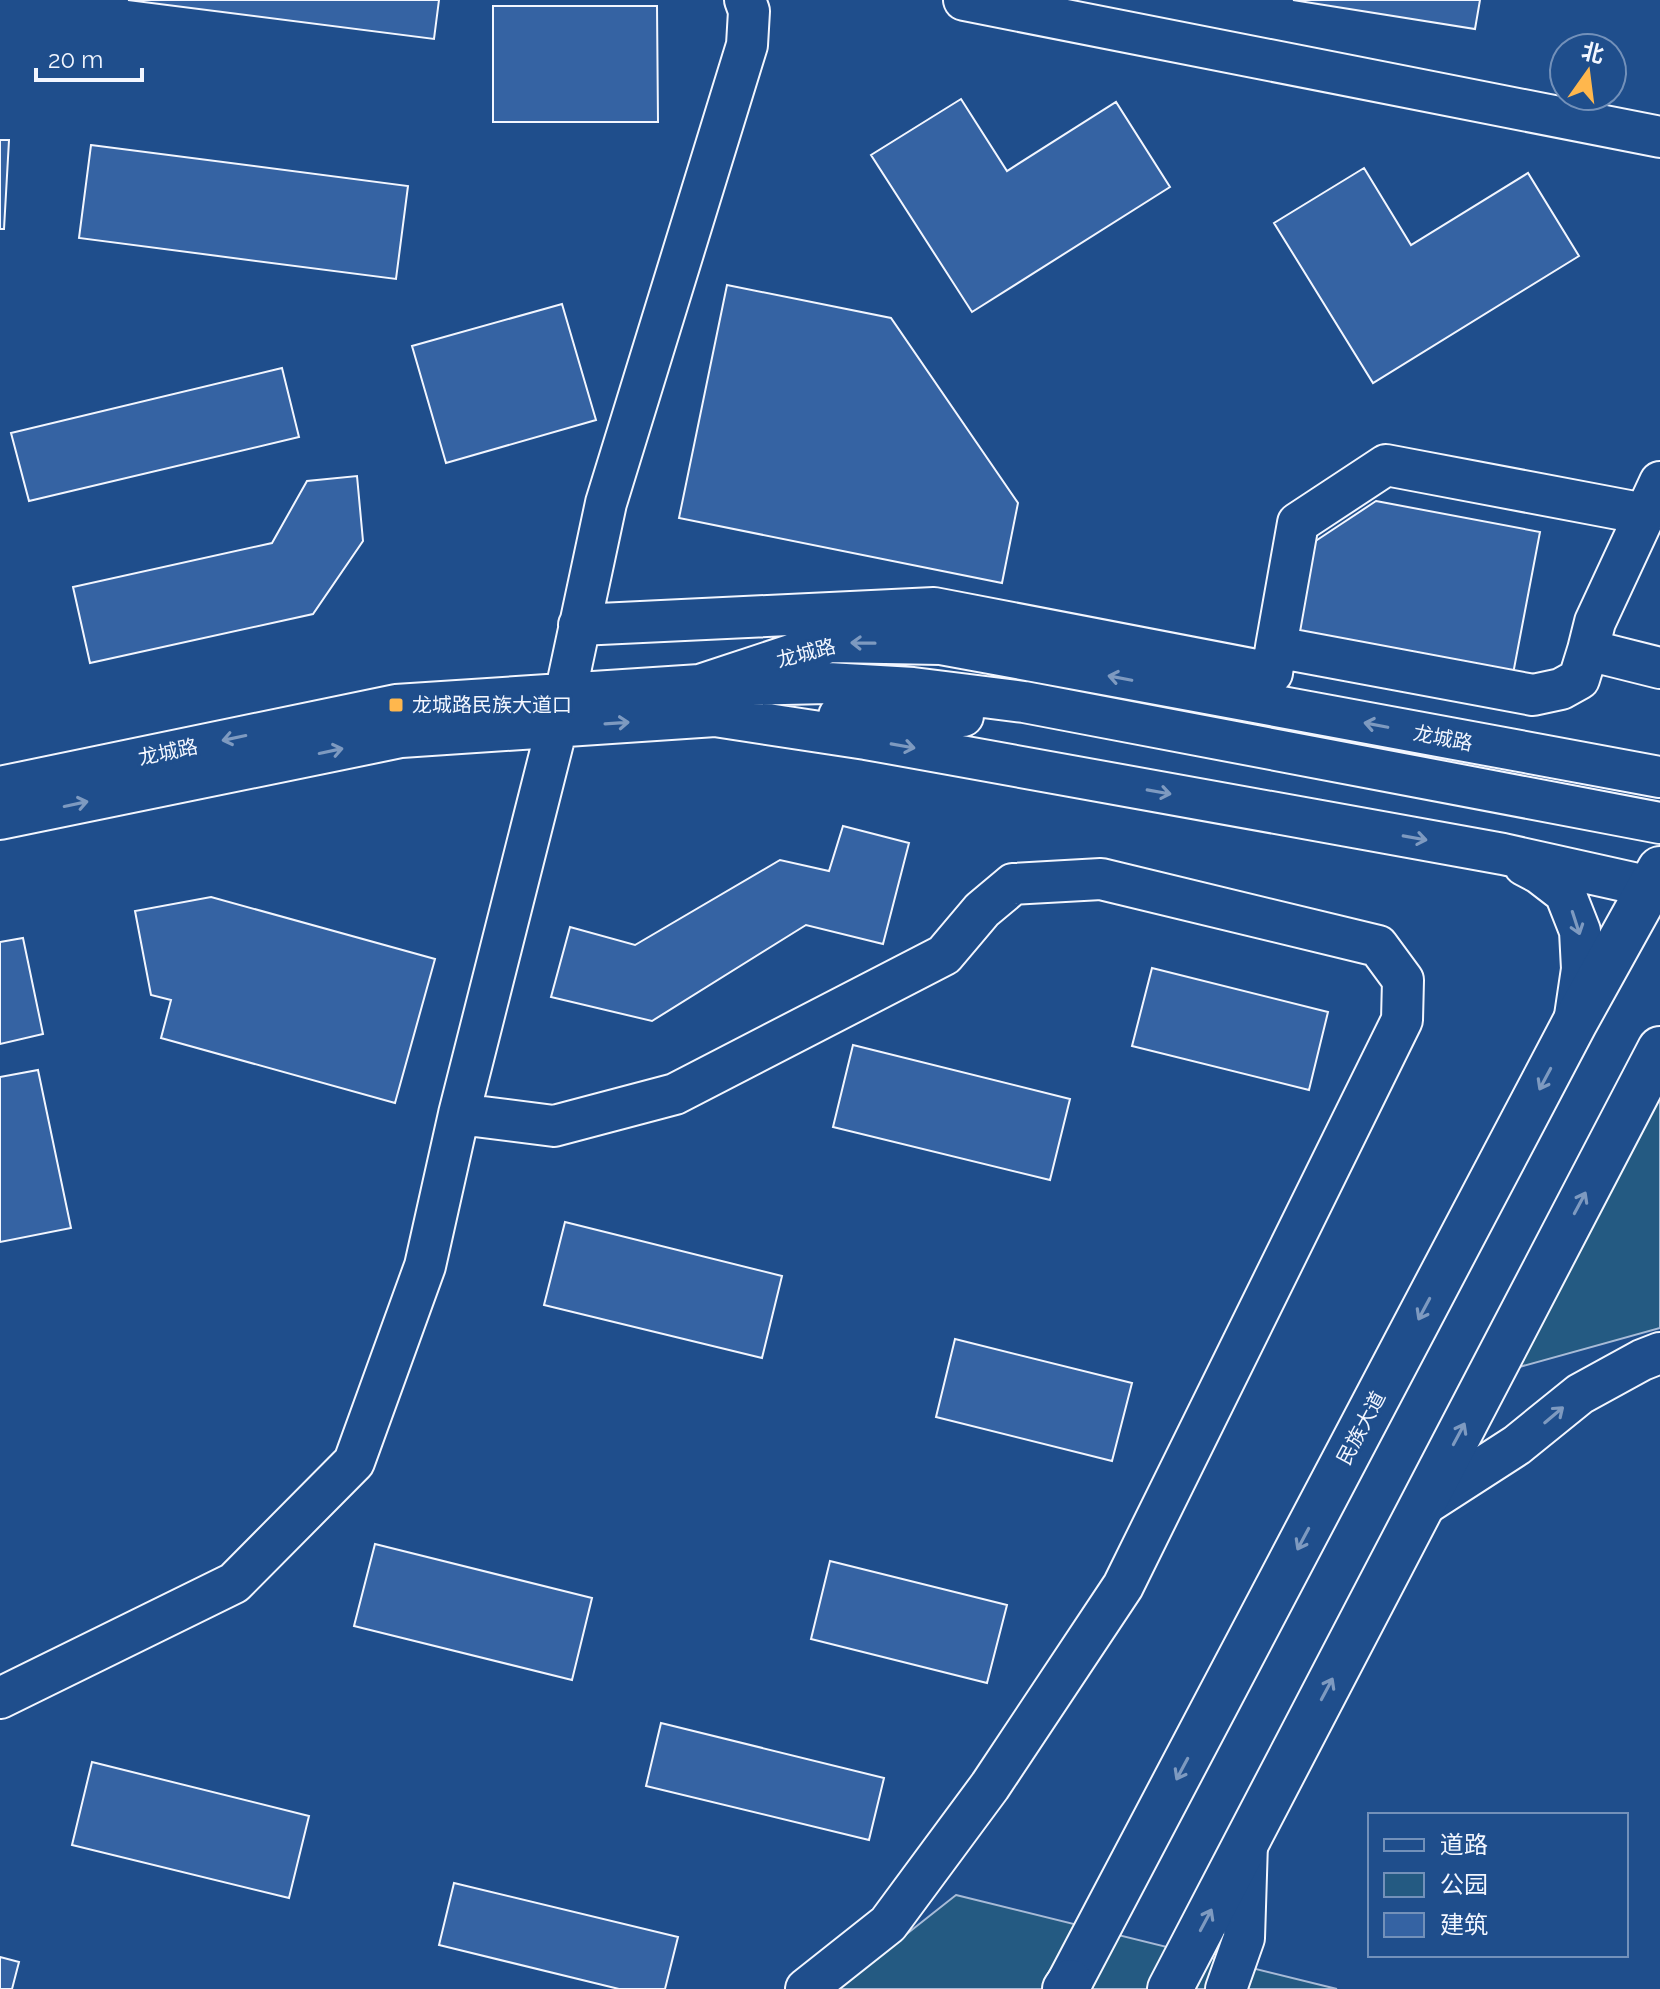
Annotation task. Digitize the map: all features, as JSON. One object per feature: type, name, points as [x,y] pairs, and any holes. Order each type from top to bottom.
[{"type":"main road","name":"民族大道","points":[[1067,1987],[1601,972],[1657,882]]},
{"type":"main road","points":[[1170,1989],[1660,1049]]},
{"type":"street","points":[[0,1698],[234,1583],[354,1462],[425,1266],[459,1114],[561,711],[606,503],[747,45],[749,11],[745,0]]},
{"type":"street","points":[[964,0],[1660,137]]},
{"type":"street","points":[[579,625],[934,608],[1271,675],[1533,695],[1561,689],[1579,679],[1595,622],[1653,498],[1386,465],[1298,523],[1271,675]]},
{"type":"street","name":"龙城路","points":[[708,701],[830,642],[941,644],[1271,675],[1563,760],[1660,777]]},
{"type":"street","points":[[1588,650],[1660,668]]},
{"type":"street","points":[[708,701],[828,683],[913,688],[1660,823]]},
{"type":"street","name":"龙城路","points":[[0,819],[401,737],[561,711],[708,701],[866,739],[1657,882]]},
{"type":"street","name":"龙城路","points":[[0,787],[396,705],[561,711]]},
{"type":"street","points":[[1023,709],[1660,838]]},
{"type":"street","points":[[1563,760],[1631,756],[1660,746]]},
{"type":"street","points":[[1556,818],[1660,845]]},
{"type":"street","points":[[1503,854],[1539,873],[1565,893],[1580,931],[1582,969],[1574,1024]]},
{"type":"street","points":[[459,1114],[554,1126],[675,1094],[944,955],[982,910],[1013,884],[1101,879],[1378,946],[1403,980],[1402,1020],[1123,1586],[990,1786],[888,1924],[806,1989]]},
{"type":"street","points":[[1421,1507],[1517,1445],[1580,1394],[1660,1353]]},
{"type":"street","points":[[1226,1989],[1244,1938],[1247,1843]]},
{"type":"green space","points":[[1660,1095],[1660,1328],[1512,1369]]},
{"type":"green space","points":[[956,1895],[1337,1989],[837,1989]]},
{"type":"building","points":[[128,0],[439,0],[434,39]]},
{"type":"building","points":[[1293,0],[1480,0],[1475,29]]},
{"type":"building","points":[[493,6],[657,6],[658,122],[493,122]]},
{"type":"building","points":[[961,99],[1007,171],[1116,102],[1170,187],[972,312],[871,155]]},
{"type":"building","points":[[0,140],[9,140],[4,229],[0,229]]},
{"type":"building","points":[[91,145],[408,186],[396,279],[79,238]]},
{"type":"building","points":[[1364,168],[1411,245],[1528,173],[1579,256],[1373,383],[1274,223]]},
{"type":"building","points":[[727,285],[891,318],[1018,503],[1002,583],[679,518]]},
{"type":"building","points":[[562,304],[596,420],[446,463],[412,346]]},
{"type":"building","points":[[282,368],[299,437],[29,501],[11,433]]},
{"type":"building","points":[[357,476],[363,541],[313,614],[90,663],[73,587],[272,543],[307,481]]},
{"type":"building","points":[[1376,501],[1540,532],[1513,674],[1297,632],[1314,542]]},
{"type":"building","points":[[843,826],[909,843],[883,944],[806,925],[652,1021],[551,997],[570,927],[635,945],[780,860],[829,871]]},
{"type":"building","points":[[211,897],[435,959],[395,1103],[161,1038],[171,1000],[151,995],[135,911]]},
{"type":"building","points":[[23,938],[43,1034],[0,1044],[0,942]]},
{"type":"building","points":[[1152,968],[1328,1012],[1309,1090],[1132,1046]]},
{"type":"building","points":[[853,1045],[1070,1099],[1050,1180],[833,1127]]},
{"type":"building","points":[[38,1070],[71,1228],[0,1242],[0,1077]]},
{"type":"building","points":[[565,1222],[782,1276],[762,1358],[544,1305]]},
{"type":"building","points":[[955,1339],[1132,1383],[1112,1461],[936,1417]]},
{"type":"building","points":[[375,1544],[592,1598],[572,1680],[354,1626]]},
{"type":"building","points":[[830,1561],[1007,1605],[987,1683],[811,1639]]},
{"type":"building","points":[[661,1723],[884,1778],[869,1840],[646,1786]]},
{"type":"building","points":[[92,1762],[309,1816],[289,1898],[72,1845]]},
{"type":"building","points":[[454,1883],[678,1937],[665,1989],[619,1989],[439,1945]]},
{"type":"building","points":[[0,1957],[19,1962],[12,1989],[0,1989]]},
{"type":"place","name":"龙城路民族大道口","points":[[396,705]]}]
